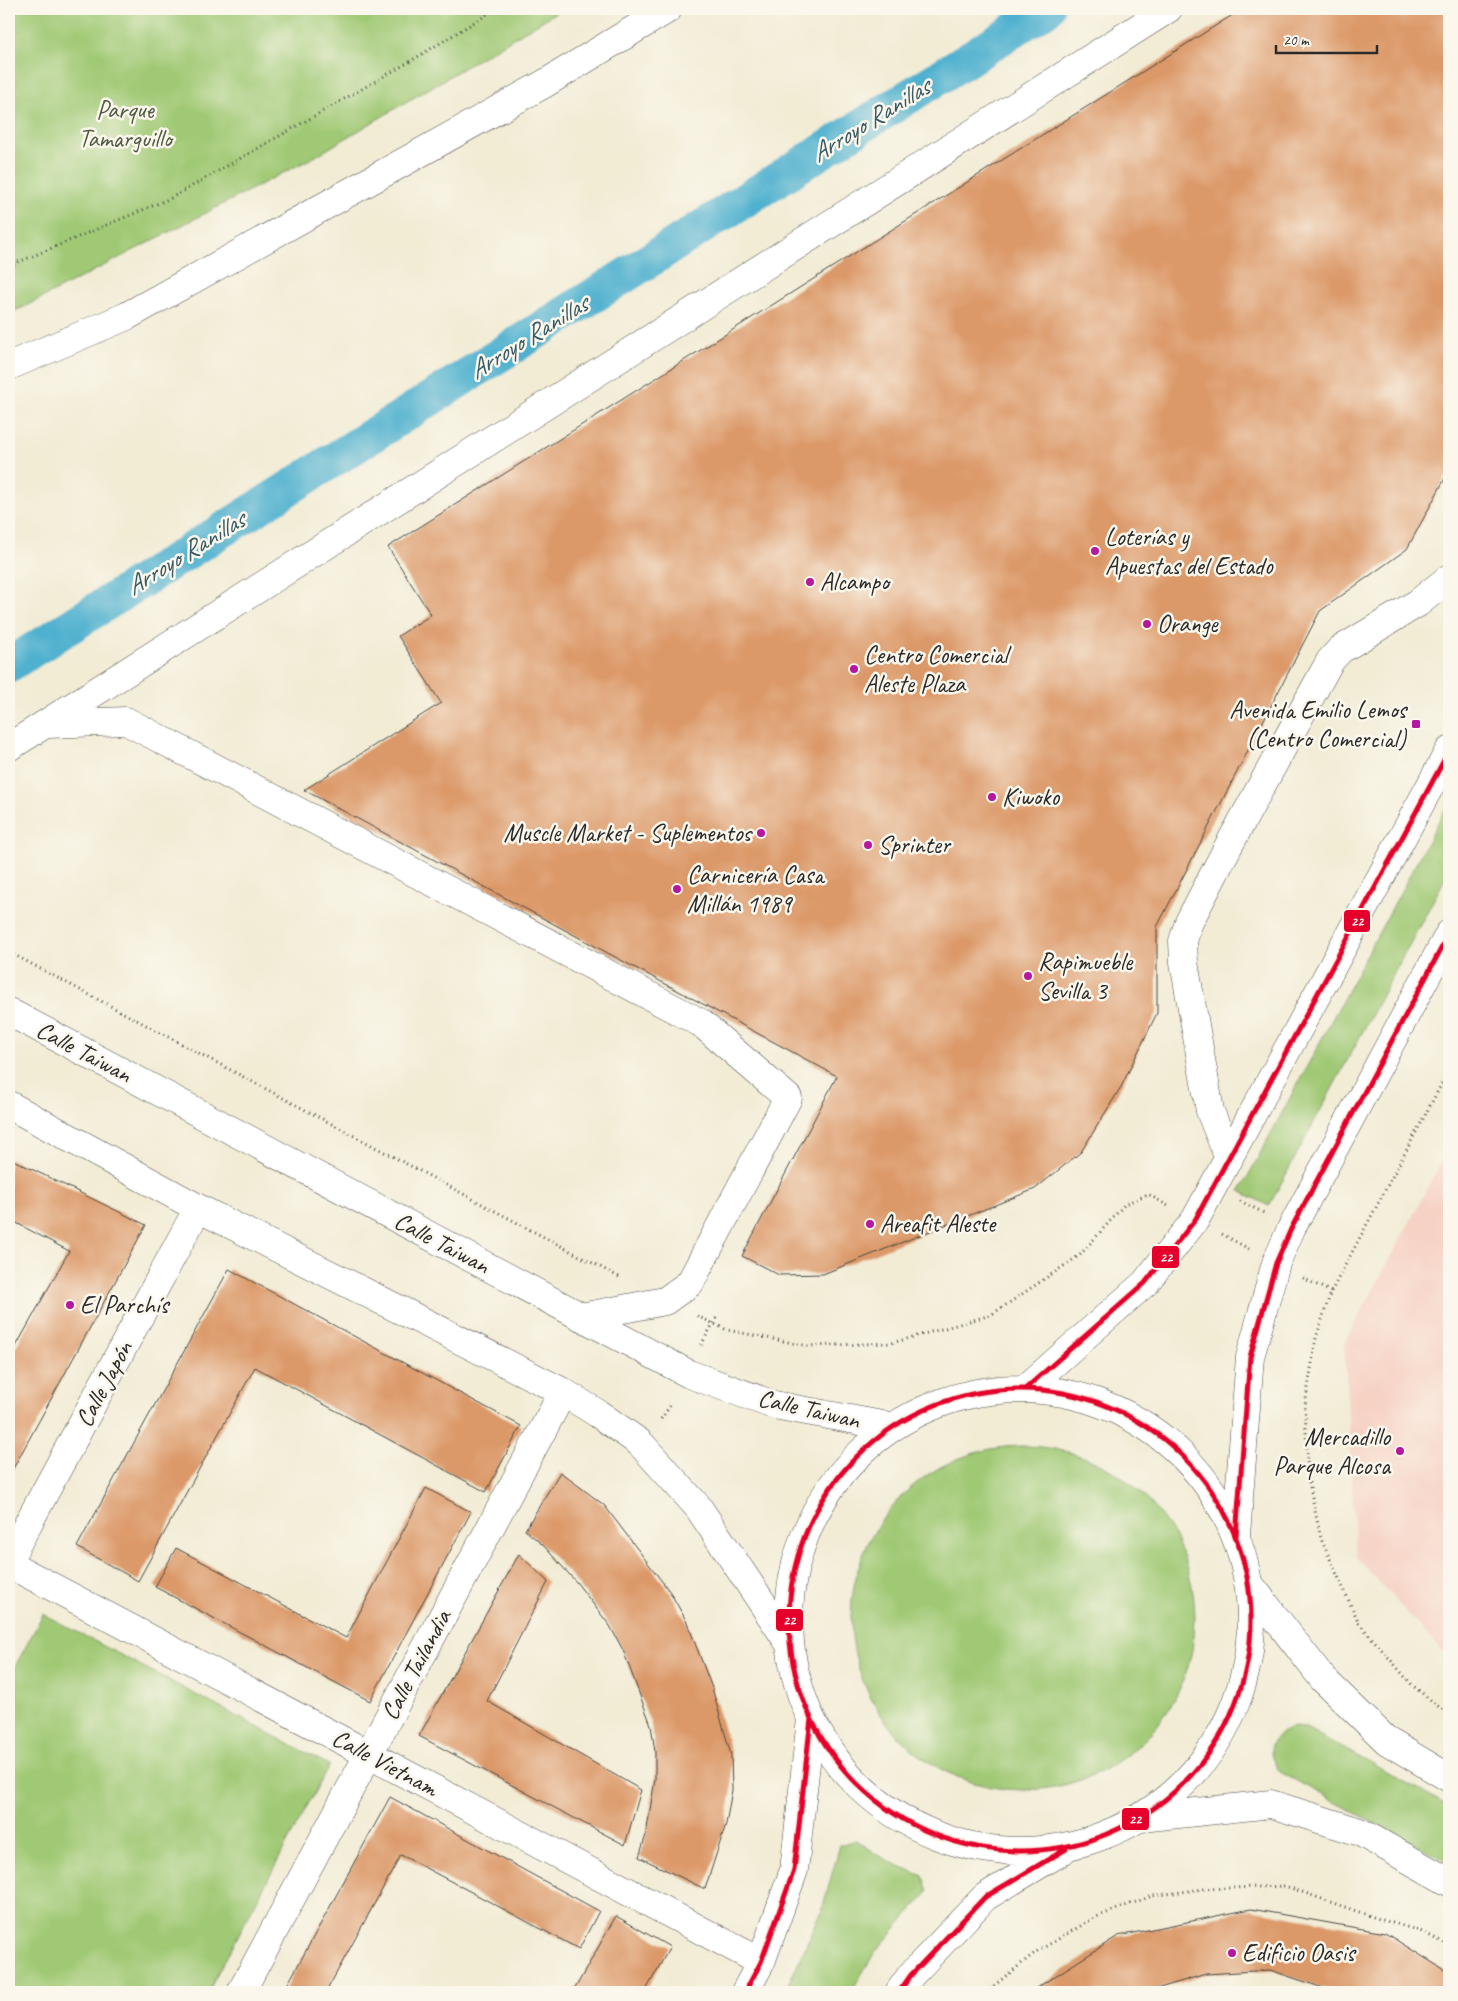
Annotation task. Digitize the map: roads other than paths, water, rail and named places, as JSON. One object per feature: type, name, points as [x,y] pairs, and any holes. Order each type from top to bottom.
[{"type":"street","points":[[9,366],[127,316],[544,84],[668,9]]},
{"type":"street","points":[[9,747],[1168,9]]},
{"type":"street","points":[[1229,1159],[1210,1111],[1193,1016],[1183,941],[1189,922],[1330,661],[1340,650],[1418,603],[1449,578]]},
{"type":"street","points":[[47,724],[126,721],[701,1023],[788,1098],[690,1283],[665,1301],[581,1317]]},
{"type":"street","points":[[1025,1389],[1145,1283],[1195,1220],[1449,751]]},
{"type":"street","points":[[1236,1536],[1250,1357],[1276,1263],[1291,1229],[1449,934]]},
{"type":"street","name":"Calle Taiwan","points":[[9,1012],[690,1374],[774,1405],[892,1427]]},
{"type":"street","points":[[9,1104],[198,1208],[562,1392],[597,1413],[640,1443],[698,1506],[789,1643]]},
{"type":"street","name":"Calle Japón","points":[[9,1559],[198,1208]]},
{"type":"street","points":[[1025,1389],[1059,1392],[1092,1400],[1124,1413],[1153,1430],[1179,1452],[1202,1477],[1221,1506],[1236,1536],[1248,1582],[1251,1617],[1249,1651],[1242,1685],[1229,1717],[1212,1747],[1191,1775],[1166,1798],[1137,1818],[1106,1833],[1074,1844],[1035,1850],[995,1849],[956,1842],[920,1828],[886,1808],[856,1783],[830,1753],[811,1719],[797,1682],[789,1643],[790,1593],[796,1560],[811,1521],[832,1485],[860,1453],[892,1427],[917,1413],[952,1400],[997,1390],[1025,1389]]},
{"type":"street","name":"Calle Tailandia","points":[[241,1992],[562,1392]]},
{"type":"street","name":"Calle Vietnam","points":[[9,1564],[761,1962]]},
{"type":"street","points":[[1248,1582],[1323,1679],[1388,1741],[1449,1778]]},
{"type":"street","points":[[745,1992],[761,1962],[794,1870],[811,1719]]},
{"type":"street","points":[[1137,1818],[1271,1804],[1360,1832],[1449,1882]]},
{"type":"street","points":[[899,1992],[911,1975],[985,1897],[1074,1844]]},
{"type":"waterway","name":"Arroyo Ranillas","points":[[9,665],[1047,9]]},
{"type":"place","name":"Loterías y Apuestas del Estado","points":[[1095,551]]},
{"type":"place","name":"Alcampo","points":[[810,582]]},
{"type":"place","name":"Orange","points":[[1147,624]]},
{"type":"place","name":"Centro Comercial Aleste Plaza","points":[[854,669]]},
{"type":"place","name":"Avenida Emilio Lemos (Centro Comercial)","points":[[1416,724]]},
{"type":"place","name":"Kiwoko","points":[[992,797]]},
{"type":"place","name":"Muscle Market - Suplementos","points":[[761,833]]},
{"type":"place","name":"Sprinter","points":[[868,845]]},
{"type":"place","name":"Carnicería Casa Millán 1989","points":[[677,889]]},
{"type":"place","name":"Rapimueble Sevilla 3","points":[[1028,976]]},
{"type":"place","name":"Areafit Aleste","points":[[870,1224]]},
{"type":"place","name":"El Parchís","points":[[70,1305]]},
{"type":"place","name":"Mercadillo Parque Alcosa","points":[[1400,1451]]},
{"type":"place","name":"Edificio Oasis","points":[[1232,1953]]},
{"type":"park label","name":"Parque Tamarguillo","points":[[125,124]]}]
